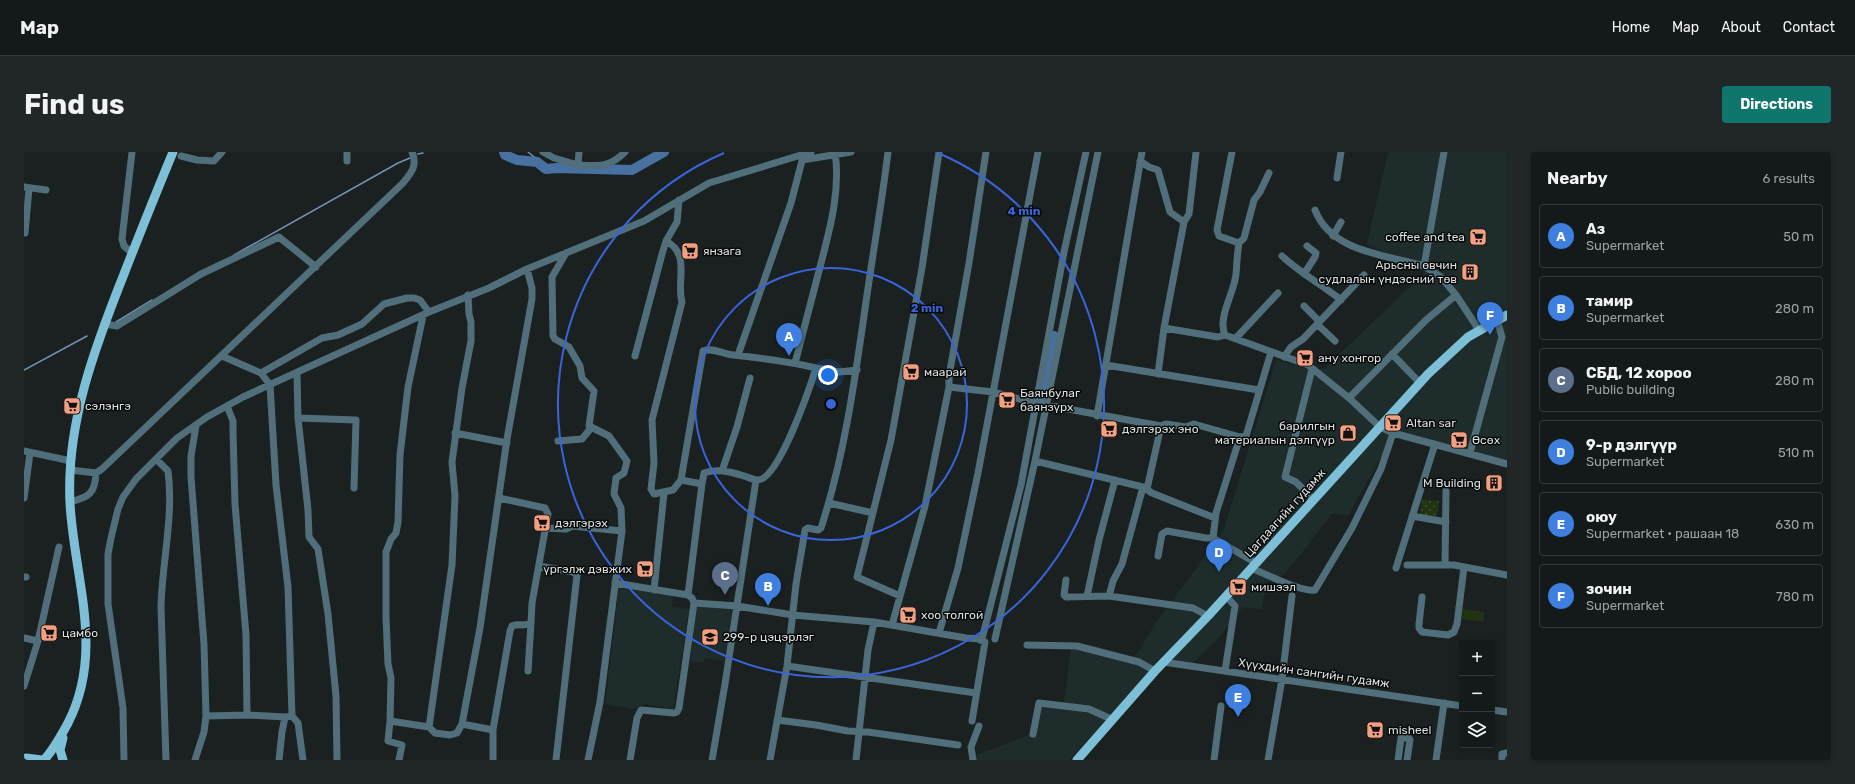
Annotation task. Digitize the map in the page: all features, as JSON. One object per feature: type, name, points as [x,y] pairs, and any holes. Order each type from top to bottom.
[{"type":"main road","points":[[26,758],[43,760],[51,752],[74,711],[83,682],[87,645],[86,621],[74,547],[70,502],[70,466],[76,424],[84,386],[104,324],[132,254],[177,154]]},
{"type":"main road","name":"Цагдаагийн гудамж","points":[[1081,760],[1111,719],[1163,662],[1208,616],[1420,383],[1459,344],[1479,330],[1507,315]]},
{"type":"main road","points":[[63,760],[60,747],[65,728]]},
{"type":"street","points":[[132,152],[122,239],[124,246],[132,254]]},
{"type":"street","points":[[177,154],[197,160],[214,161],[222,152]]},
{"type":"street","points":[[347,152],[347,161]]},
{"type":"street","points":[[24,498],[27,452],[96,473],[102,469],[316,268],[412,173],[415,166],[412,152]]},
{"type":"street","points":[[543,152],[554,158],[578,165],[599,166],[616,161],[625,152]]},
{"type":"street","points":[[578,165],[579,152]]},
{"type":"street","points":[[124,760],[123,708],[108,604],[108,554],[118,508],[123,497],[136,479],[177,438],[227,406],[270,385],[468,295],[489,288],[527,269],[644,221],[700,187],[713,181],[806,155],[851,152]]},
{"type":"street","points":[[770,760],[786,666],[796,584],[806,528],[820,530],[829,503],[846,428],[857,370],[888,152]]},
{"type":"street","points":[[900,596],[857,577],[891,440],[922,268],[939,152]]},
{"type":"street","points":[[892,625],[915,548],[949,387],[949,376],[971,256],[986,152]]},
{"type":"street","points":[[939,633],[958,568],[1038,152]]},
{"type":"street","points":[[980,640],[984,636],[1021,485],[1064,252],[1086,152]]},
{"type":"street","points":[[995,639],[1035,460],[1098,152]]},
{"type":"street","points":[[1097,416],[1126,238],[1136,197],[1136,182],[1142,152]]},
{"type":"street","points":[[1158,374],[1164,328],[1184,222],[1189,214],[1196,152]]},
{"type":"street","points":[[1232,152],[1217,234],[1239,243]]},
{"type":"street","points":[[1337,178],[1341,152]]},
{"type":"street","points":[[1424,266],[1444,152]]},
{"type":"street","points":[[795,363],[823,254],[835,199],[838,183],[835,153]]},
{"type":"street","points":[[738,355],[791,203],[806,155]]},
{"type":"street","points":[[1140,161],[1149,167],[1158,170],[1170,212],[1184,222]]},
{"type":"street","points":[[1225,335],[1223,326],[1236,275],[1236,261],[1239,243],[1244,238],[1254,200],[1260,192],[1269,173]]},
{"type":"street","points":[[25,233],[27,188],[46,190]]},
{"type":"street","points":[[634,356],[666,241],[677,222],[680,200]]},
{"type":"street","points":[[1315,210],[1323,226],[1333,236],[1368,251],[1424,266],[1441,277],[1456,295],[1479,330]]},
{"type":"street","points":[[1333,236],[1341,222]]},
{"type":"street","points":[[104,324],[117,326],[201,274],[279,236],[316,268]]},
{"type":"street","points":[[666,241],[672,245],[682,264],[680,289],[681,309],[652,420],[654,463],[651,489],[654,494],[673,490],[682,480],[703,350],[795,363],[839,372],[857,370]]},
{"type":"street","points":[[1304,274],[1316,253],[1307,246]]},
{"type":"street","points":[[566,253],[552,277],[553,336],[555,339],[569,347],[580,366],[582,378],[594,391],[589,426],[609,436],[627,461],[624,473],[616,478],[614,494],[622,508],[622,531],[600,702],[588,760]]},
{"type":"street","points":[[1282,256],[1303,274],[1317,281],[1341,300]]},
{"type":"street","points":[[390,721],[429,727],[435,733],[450,735],[457,733],[462,724],[480,628],[507,443],[532,299],[532,288],[527,269]]},
{"type":"street","points":[[1284,357],[1292,347],[1303,339],[1364,275]]},
{"type":"street","points":[[1236,338],[1278,293]]},
{"type":"street","points":[[429,727],[453,559],[455,496],[452,462],[455,433],[470,341],[471,322],[468,295]]},
{"type":"street","points":[[1349,398],[1426,320],[1456,295]]},
{"type":"street","points":[[261,373],[322,338],[338,335],[362,324],[384,304],[407,298],[414,298],[420,300],[426,314],[408,387],[400,455],[398,522],[396,533],[390,539],[386,552],[386,617],[388,664],[391,678],[388,741],[402,745],[400,760]]},
{"type":"street","points":[[1304,306],[1335,341]]},
{"type":"street","points":[[1470,453],[1502,337],[1497,320]]},
{"type":"street","points":[[1164,328],[1218,337],[1225,335],[1308,365],[1349,398],[1380,427],[1393,433],[1507,464]]},
{"type":"street","points":[[949,387],[993,392],[1035,403],[1097,416],[1160,426],[1166,424],[1186,427],[1194,424],[1240,437],[1246,436],[1271,352]]},
{"type":"street","points":[[1392,354],[1420,383]]},
{"type":"street","points":[[222,356],[261,373],[270,385],[276,485],[288,587],[289,717],[282,732],[279,760]]},
{"type":"street","points":[[1106,365],[1259,390]]},
{"type":"street","points":[[688,595],[704,473],[722,471],[756,480],[767,476],[782,453],[800,415],[816,368]]},
{"type":"street","points":[[1312,369],[1285,477],[1296,482],[1313,499]]},
{"type":"street","points":[[297,373],[298,418],[308,510],[309,537],[318,549],[328,614],[336,696],[337,760]]},
{"type":"street","points":[[722,471],[737,427],[750,378]]},
{"type":"street","points":[[227,406],[233,426],[235,504],[246,635],[247,715]]},
{"type":"street","points":[[298,418],[356,420],[354,488]]},
{"type":"street","points":[[195,760],[204,732],[206,716],[204,644],[192,477],[192,456],[196,426]]},
{"type":"street","points":[[1109,596],[1113,581],[1122,564],[1145,488],[1158,442],[1160,426]]},
{"type":"street","points":[[558,441],[582,439],[591,428]]},
{"type":"street","points":[[455,433],[507,443]]},
{"type":"street","points":[[1158,556],[1162,534],[1167,531],[1213,538],[1254,565],[1295,586],[1315,590],[1352,528],[1381,469],[1393,433]]},
{"type":"street","points":[[1213,538],[1215,518],[1240,437]]},
{"type":"street","points":[[1396,568],[1435,444]]},
{"type":"street","points":[[156,459],[168,471],[170,510],[162,583],[161,607],[166,760]]},
{"type":"street","points":[[1035,460],[1145,488],[1152,493],[1215,518]]},
{"type":"street","points":[[70,502],[84,498],[91,493],[95,485],[96,473]]},
{"type":"street","points":[[682,480],[702,484]]},
{"type":"street","points":[[712,760],[756,480]]},
{"type":"street","points":[[1087,596],[1099,540],[1116,480]]},
{"type":"street","points":[[1444,565],[1446,491]]},
{"type":"street","points":[[654,590],[664,493]]},
{"type":"street","points":[[500,498],[547,509],[548,514],[532,603],[528,672]]},
{"type":"street","points":[[829,503],[873,513]]},
{"type":"street","points":[[1412,516],[1446,522]]},
{"type":"street","points":[[546,528],[566,529],[572,526],[622,531]]},
{"type":"street","points":[[24,686],[38,641],[59,546]]},
{"type":"street","points":[[1408,565],[1444,565],[1464,567],[1507,575]]},
{"type":"street","points":[[539,566],[573,572],[577,575],[556,760]]},
{"type":"street","points":[[1422,597],[1419,628],[1422,632],[1448,635],[1454,632],[1457,624],[1464,567]]},
{"type":"street","points":[[1066,580],[1064,596],[1068,598],[1109,596],[1193,608],[1208,616]]},
{"type":"street","points":[[615,583],[688,595],[692,598],[694,603],[679,708],[677,712],[674,713],[641,710],[637,718],[630,760]]},
{"type":"street","points":[[1225,671],[1235,606],[1226,596]]},
{"type":"street","points":[[1268,760],[1282,679],[1292,596]]},
{"type":"street","points":[[694,603],[737,606],[793,616],[874,622],[985,642],[972,721]]},
{"type":"street","points":[[990,608],[1001,609]]},
{"type":"street","points":[[856,760],[868,650],[874,622]]},
{"type":"street","points":[[493,760],[493,730],[510,631],[514,625],[525,626],[531,623]]},
{"type":"street","points":[[24,638],[38,641]]},
{"type":"street","points":[[1027,645],[1076,646],[1139,662],[1155,671]]},
{"type":"street","name":"Хүүхдийн сангийн гудамж","points":[[1163,662],[1459,706]]},
{"type":"street","points":[[786,666],[976,693]]},
{"type":"street","points":[[1033,734],[1039,703],[1089,708],[1111,719]]},
{"type":"street","points":[[1436,760],[1444,703]]},
{"type":"street","points":[[1214,760],[1221,706]]},
{"type":"street","points":[[1495,710],[1507,712]]},
{"type":"street","points":[[206,716],[247,715],[289,717],[298,723],[303,760]]},
{"type":"street","points":[[777,720],[958,745]]},
{"type":"street","points":[[462,724],[493,730]]},
{"type":"street","points":[[973,760],[971,747],[979,726]]},
{"type":"street","points":[[1398,760],[1401,738],[1403,737],[1409,738],[1410,740],[1407,760]]},
{"type":"street","points":[[1502,760],[1502,754],[1507,753]]},
{"type":"shaded area","points":[[1388,152],[1507,152],[1507,466],[1393,436],[1348,516],[1333,513],[1284,575],[1267,582],[1262,609],[1243,607],[1218,639],[1193,663],[1161,659],[1069,760],[968,760],[969,758],[1031,734],[1037,701],[1064,704],[1071,647],[1135,657],[1157,621],[1223,532],[1276,360],[1308,369],[1324,369],[1425,272],[1367,244]]},
{"type":"shaded area","points":[[619,588],[673,596],[672,607],[689,609],[673,709],[644,704],[634,709],[605,704]]},
{"type":"shaded area","name":"299-р цэцэрлэг","points":[[696,606],[732,609],[724,661],[705,658],[703,663],[690,661]]},
{"type":"green space","points":[[1422,499],[1439,501],[1437,517],[1420,515]]},
{"type":"green space","points":[[1463,609],[1484,612],[1483,622],[1462,619]]},
{"type":"waterway","points":[[504,152],[505,155],[517,160],[537,162],[546,169],[632,170],[664,152]]},
{"type":"waterway","points":[[528,152],[544,165],[557,168]]},
{"type":"waterway","points":[[418,154],[423,153]]},
{"type":"waterway","points":[[234,255],[398,163],[410,158]]},
{"type":"waterway","points":[[116,322],[152,300]]},
{"type":"waterway","points":[[24,370],[87,336]]},
{"type":"waterway","points":[[1041,399],[1054,336]]},
{"type":"place","name":"coffee and tea","points":[[1478,237]]},
{"type":"place","name":"янзага","points":[[690,251]]},
{"type":"place","name":"Арьсны өвчин судлалын үндэсний төв","points":[[1470,272]]},
{"type":"place","name":"зочин","points":[[1490,335]]},
{"type":"place","name":"Аз","points":[[789,356]]},
{"type":"place","name":"ану хонгор","points":[[1305,358]]},
{"type":"place","name":"маарай","points":[[911,372]]},
{"type":"place","name":"Баянбулаг баянзүрх","points":[[1007,400]]},
{"type":"place","name":"сэлэнгэ","points":[[72,406]]},
{"type":"place","name":"Altan sar","points":[[1393,423]]},
{"type":"place","name":"дэлгэрэх эно","points":[[1109,429]]},
{"type":"place","name":"барилгын материалын дэлгүүр","points":[[1348,433]]},
{"type":"place","name":"Өсөх","points":[[1459,440]]},
{"type":"place","name":"M Building","points":[[1494,483]]},
{"type":"place","name":"дэлгэрэх","points":[[542,523]]},
{"type":"place","name":"үргэлж дэвжих","points":[[645,569]]},
{"type":"place","name":"9-р дэлгүүр","points":[[1219,572]]},
{"type":"place","name":"мишээл","points":[[1238,587]]},
{"type":"place","name":"СБД, 12 хороо","points":[[725,595]]},
{"type":"place","name":"тамир","points":[[768,606]]},
{"type":"place","name":"хоо толгой","points":[[908,615]]},
{"type":"place","name":"цамбо","points":[[49,633]]},
{"type":"place","name":"299-р цэцэрлэг","points":[[710,637]]},
{"type":"place","name":"оюу","points":[[1238,717]]},
{"type":"place","name":"misheel","points":[[1375,730]]}]
